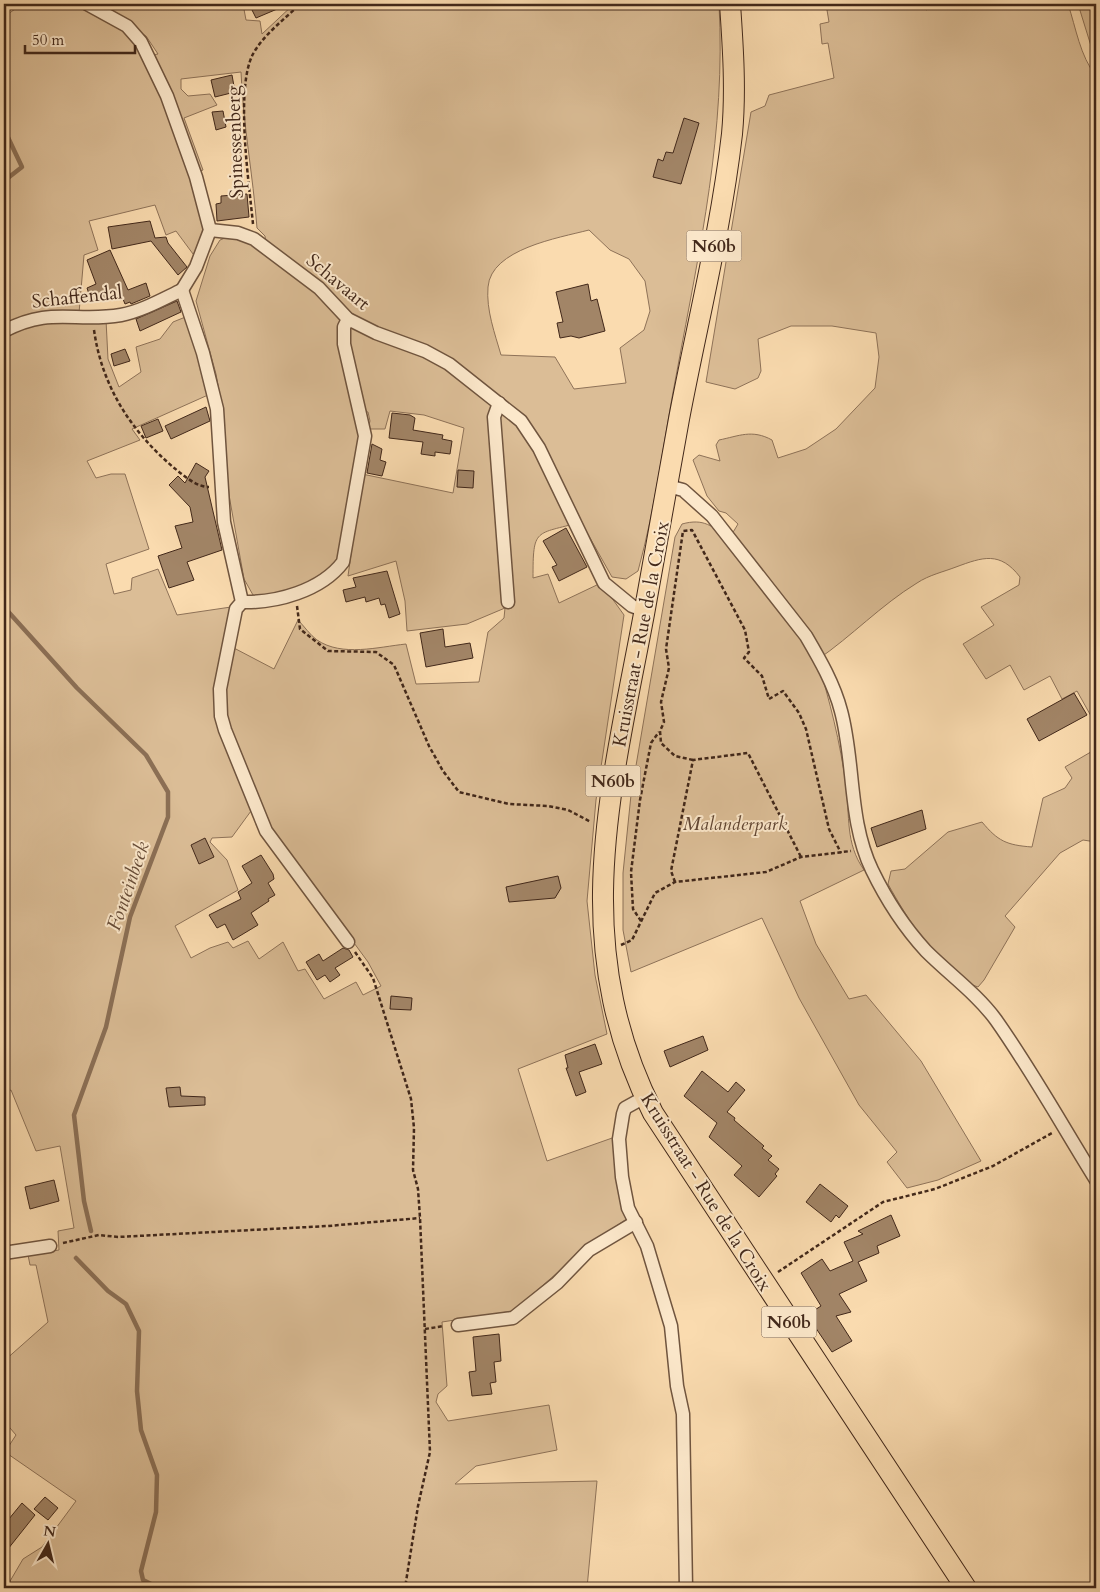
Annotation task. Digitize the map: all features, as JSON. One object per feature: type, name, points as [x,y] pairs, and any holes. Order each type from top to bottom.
[{"type":"main road","name":"Kruisstraat - Rue de la Croix","points":[[730,4],[734,90],[732,133],[720,218],[679,420],[607,827],[601,889],[604,953],[615,1013],[625,1048],[645,1097],[677,1152],[763,1284],[966,1588]]},
{"type":"street","points":[[87,4],[127,26],[146,51],[184,141],[210,230],[196,267],[182,290],[202,353],[216,408],[224,522],[242,602]]},
{"type":"street","name":"Schavaart","points":[[210,230],[238,233],[254,239],[319,288],[348,319],[376,333],[425,351],[448,364],[521,421],[540,448],[604,583],[632,606],[644,612]]},
{"type":"street","name":"Schaffendal","points":[[4,331],[26,321],[45,316],[93,317],[123,314],[182,290]]},
{"type":"street","points":[[348,319],[344,327],[344,344],[365,436],[343,562],[329,576],[294,596],[268,601],[242,602],[236,609],[222,676],[220,702],[224,730],[266,831],[348,942]]},
{"type":"street","points":[[499,403],[494,417],[508,602]]},
{"type":"street","points":[[668,486],[683,490],[712,516],[806,636],[833,687],[842,713],[856,822],[863,850],[872,871],[899,917],[926,951],[995,1019],[1096,1180]]},
{"type":"street","points":[[645,1097],[625,1108],[620,1123],[622,1176],[628,1208],[636,1222],[656,1272],[671,1326],[677,1386],[683,1414],[686,1588]]},
{"type":"street","points":[[458,1324],[513,1318],[557,1283],[589,1250],[636,1222]]},
{"type":"street","points":[[4,1253],[50,1246]]},
{"type":"path","name":"Spinessenberg","points":[[254,239],[246,160],[247,68],[261,44],[300,4]]},
{"type":"path","points":[[93,317],[101,362],[113,394],[132,426],[148,445],[192,482],[205,487],[221,487]]},
{"type":"path","points":[[642,921],[633,909],[631,872],[640,800],[651,743],[664,722],[661,702],[669,668],[666,649],[683,531],[692,530],[745,630],[748,652],[744,658],[762,676],[769,699],[783,691],[799,713],[806,729],[828,829],[840,853]]},
{"type":"path","points":[[294,596],[300,630],[315,643],[328,651],[376,652],[394,665],[429,746],[443,771],[459,792],[509,804],[548,806],[568,810],[584,819],[607,827]]},
{"type":"path","points":[[660,731],[661,743],[675,756],[692,760],[748,753],[801,857]]},
{"type":"path","points":[[675,882],[671,871],[692,760]]},
{"type":"path","points":[[604,953],[632,940],[655,893],[675,882],[766,872],[801,857],[863,850]]},
{"type":"path","points":[[348,942],[373,978],[411,1099],[414,1128],[413,1170],[418,1189],[420,1218],[430,1452],[418,1506],[405,1588]]},
{"type":"path","points":[[763,1284],[794,1259],[883,1202],[935,1189],[993,1166],[1063,1127]]},
{"type":"path","points":[[50,1246],[99,1235],[118,1237],[239,1231],[420,1218]]},
{"type":"path","points":[[425,1329],[458,1324]]},
{"type":"green space","points":[[22,4],[73,4],[115,23],[129,34],[146,56],[158,54],[146,36],[93,4],[243,4],[246,20],[260,21],[262,34],[294,4],[719,4],[719,97],[709,189],[655,497],[638,571],[626,579],[612,577],[581,522],[554,529],[540,536],[536,541],[533,561],[533,578],[548,574],[559,603],[601,583],[624,615],[596,800],[587,901],[595,975],[607,1034],[518,1069],[547,1161],[615,1137],[628,1218],[594,1241],[513,1311],[442,1322],[447,1386],[438,1394],[436,1402],[448,1421],[549,1405],[557,1450],[476,1466],[455,1484],[597,1481],[587,1588],[6,1588],[23,1559],[42,1547],[76,1501],[5,1452],[16,1435],[4,1421],[4,1361],[48,1322],[36,1265],[30,1265],[28,1255],[59,1250],[58,1231],[74,1228],[60,1146],[36,1151],[11,1090],[4,1092],[4,337],[30,324],[106,320],[108,359],[119,387],[141,372],[136,347],[160,339],[173,322],[188,316],[208,395],[132,429],[140,440],[87,461],[96,478],[111,474],[125,474],[149,549],[106,564],[114,594],[131,590],[132,578],[158,569],[177,615],[231,607],[216,694],[251,811],[232,837],[212,838],[210,842],[227,860],[238,890],[175,926],[191,958],[210,948],[228,942],[233,948],[248,941],[259,959],[283,942],[298,971],[305,969],[324,999],[356,982],[363,995],[381,986],[368,962],[272,831],[223,710],[232,647],[274,669],[298,620],[317,640],[338,648],[360,650],[406,644],[416,684],[479,682],[488,632],[504,618],[505,608],[467,624],[407,631],[405,601],[396,561],[348,576],[362,474],[453,493],[464,428],[424,415],[390,411],[385,429],[368,429],[370,421],[368,412],[356,410],[361,440],[338,562],[310,584],[260,599],[253,595],[244,579],[229,495],[222,408],[216,374],[196,301],[210,256],[220,240],[225,238],[238,239],[267,252],[265,236],[257,228],[241,72],[181,79],[181,89],[188,96],[210,94],[217,105],[184,118],[203,170],[192,174],[205,230],[196,258],[176,231],[166,235],[155,205],[89,221],[98,250],[84,255],[79,313],[4,327],[4,17]],"holes":[[[589,230],[610,250],[629,259],[645,281],[650,311],[644,330],[620,348],[626,383],[574,389],[555,357],[501,355],[488,304],[488,287],[492,274],[501,263],[513,254],[528,247]]]},
{"type":"green space","name":"Malanderpark","points":[[826,4],[924,4],[926,10],[942,4],[1068,4],[1082,51],[1096,76],[1096,725],[1077,691],[1062,699],[1050,676],[1024,690],[1010,665],[986,679],[963,644],[994,625],[981,607],[1019,585],[1020,577],[1013,569],[1005,563],[991,558],[975,561],[922,580],[891,601],[817,660],[841,753],[851,839],[858,860],[864,870],[800,901],[816,944],[849,999],[866,995],[921,1061],[981,1161],[938,1180],[907,1188],[887,1162],[897,1152],[859,1105],[799,998],[762,918],[631,972],[623,930],[623,873],[631,795],[675,537],[682,524],[696,522],[707,524],[729,539],[738,524],[726,513],[719,511],[707,496],[693,460],[699,455],[720,461],[716,445],[719,440],[746,434],[758,435],[772,440],[778,458],[806,449],[836,429],[875,388],[879,357],[876,333],[832,326],[791,326],[758,339],[761,371],[758,378],[735,389],[706,382],[751,112],[765,106],[769,95],[834,78],[828,43],[822,44],[820,24],[829,22]]},
{"type":"green space","points":[[1078,4],[1096,4],[1096,62]]},
{"type":"green space","points":[[1096,749],[1096,842],[1083,840],[1060,853],[1005,916],[1015,927],[984,980],[978,987],[965,981],[939,958],[904,912],[888,884],[891,871],[905,869],[948,832],[982,822],[993,834],[1003,841],[1032,847],[1043,798],[1065,788],[1072,778],[1065,767]]},
{"type":"building","points":[[249,4],[289,4],[256,18]]},
{"type":"building","points":[[232,75],[235,92],[215,97],[211,80]]},
{"type":"building","points":[[223,111],[226,127],[216,130],[212,112]]},
{"type":"building","points":[[684,118],[699,123],[681,184],[653,177],[658,159],[663,161],[666,152],[673,153]]},
{"type":"building","points":[[247,194],[249,217],[217,221],[216,204],[221,203],[221,196]]},
{"type":"building","points":[[150,221],[155,238],[166,237],[168,243],[187,267],[178,275],[151,241],[112,249],[108,227]]},
{"type":"building","points":[[110,250],[128,290],[146,283],[150,296],[131,304],[130,302],[125,304],[121,294],[91,300],[87,288],[96,284],[87,260]]},
{"type":"building","points":[[588,284],[591,301],[597,299],[605,331],[579,338],[571,336],[560,338],[557,323],[563,322],[556,292]]},
{"type":"building","points":[[177,301],[181,312],[140,331],[136,319]]},
{"type":"building","points":[[125,349],[130,361],[114,366],[111,354]]},
{"type":"building","points":[[206,407],[210,421],[171,439],[165,426]]},
{"type":"building","points":[[392,413],[410,415],[415,418],[413,430],[443,435],[442,439],[452,441],[450,454],[435,452],[435,456],[421,454],[423,442],[389,438]]},
{"type":"building","points":[[158,419],[163,431],[146,438],[141,426]]},
{"type":"building","points":[[372,444],[382,449],[380,460],[386,462],[382,476],[367,473]]},
{"type":"building","points":[[196,463],[209,471],[205,477],[222,550],[187,562],[194,580],[169,588],[158,556],[182,548],[175,526],[193,522],[190,507],[169,485],[178,476],[185,483]]},
{"type":"building","points":[[458,470],[474,471],[473,488],[457,487]]},
{"type":"building","points":[[566,528],[587,567],[559,581],[552,567],[557,565],[543,541]]},
{"type":"building","points":[[387,571],[400,614],[389,618],[385,604],[381,605],[379,598],[366,602],[365,597],[346,602],[343,590],[356,587],[353,578]]},
{"type":"building","points":[[443,629],[445,647],[470,643],[473,658],[426,667],[420,633]]},
{"type":"building","points":[[1074,693],[1087,715],[1039,741],[1027,719]]},
{"type":"building","points":[[922,810],[926,829],[877,847],[871,828]]},
{"type":"building","points":[[205,838],[214,857],[199,864],[191,845]]},
{"type":"building","points":[[261,855],[273,874],[274,879],[268,883],[275,895],[251,913],[258,925],[233,940],[225,924],[217,928],[209,915],[241,899],[238,892],[252,883],[242,866]]},
{"type":"building","points":[[558,876],[561,888],[555,898],[509,902],[506,887]]},
{"type":"building","points":[[343,948],[349,950],[353,957],[335,968],[340,975],[330,982],[325,975],[317,980],[306,962],[319,954],[323,961]]},
{"type":"building","points":[[391,996],[412,998],[411,1010],[390,1009]]},
{"type":"building","points":[[703,1036],[708,1050],[670,1067],[664,1051]]},
{"type":"building","points":[[595,1044],[602,1064],[579,1072],[586,1092],[576,1096],[566,1068],[568,1068],[565,1055]]},
{"type":"building","points":[[702,1071],[728,1092],[736,1082],[745,1090],[727,1112],[764,1146],[762,1148],[772,1156],[768,1160],[779,1169],[775,1174],[777,1176],[759,1197],[734,1175],[742,1166],[709,1137],[717,1123],[684,1096]]},
{"type":"building","points":[[180,1087],[181,1096],[205,1097],[205,1105],[169,1107],[166,1088]]},
{"type":"building","points":[[54,1180],[59,1201],[30,1209],[25,1187]]},
{"type":"building","points":[[820,1184],[848,1206],[839,1218],[836,1215],[831,1222],[806,1202]]},
{"type":"building","points":[[891,1215],[900,1236],[877,1246],[879,1253],[858,1262],[867,1281],[839,1294],[851,1312],[836,1316],[852,1341],[832,1352],[807,1315],[821,1306],[801,1273],[822,1259],[830,1271],[853,1261],[844,1242],[863,1234],[858,1231]]},
{"type":"building","points":[[499,1334],[501,1361],[494,1362],[496,1382],[490,1383],[492,1394],[472,1396],[469,1372],[476,1371],[473,1337]]},
{"type":"building","points":[[45,1497],[58,1508],[48,1520],[34,1509]]},
{"type":"building","points":[[22,1503],[35,1515],[4,1554],[4,1525]]},
{"type":"waterway","name":"Fonteinbeek","points":[[4,129],[22,167],[4,181]]},
{"type":"waterway","name":"Fonteinbeek","points":[[4,607],[77,688],[146,755],[168,792],[168,817],[130,917],[106,1027],[74,1115],[84,1201],[91,1231]]},
{"type":"waterway","name":"Fonteinbeek","points":[[76,1258],[108,1291],[126,1304],[139,1331],[137,1391],[141,1430],[157,1475],[156,1512],[141,1571],[143,1580],[159,1588]]}]
